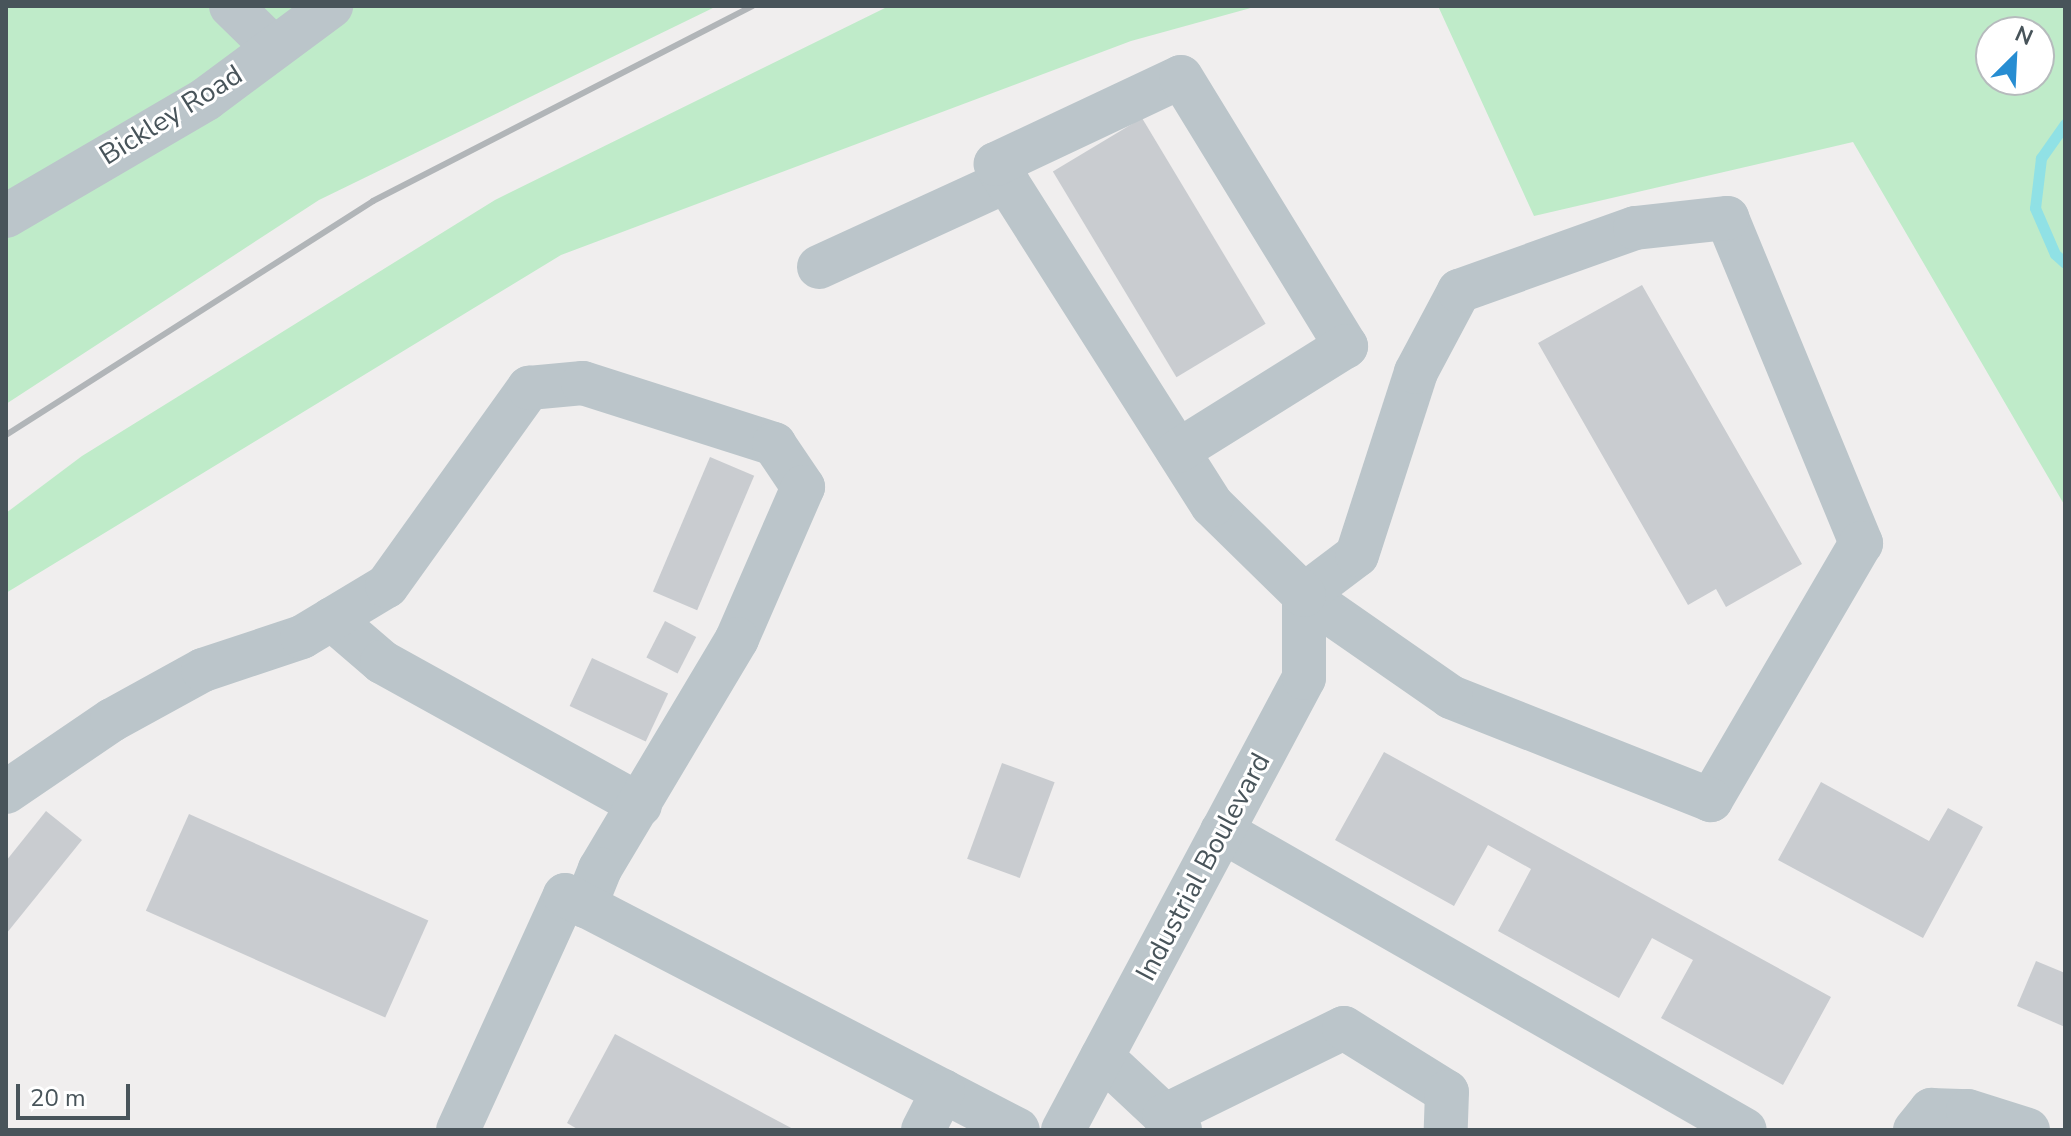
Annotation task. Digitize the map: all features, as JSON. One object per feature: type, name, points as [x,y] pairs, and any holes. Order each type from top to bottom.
[{"type":"street","points":[[231,6],[274,48]]},
{"type":"street","name":"Bickley Road","points":[[6,216],[206,99],[331,6]]},
{"type":"street","points":[[1178,451],[1346,346],[1181,77],[996,164],[1212,505],[1304,595],[1451,697],[1711,800],[1861,543],[1727,218],[1635,228],[1459,291],[1416,372],[1357,555],[1304,595]]},
{"type":"street","points":[[819,267],[1007,181]]},
{"type":"street","points":[[6,792],[112,720],[203,670],[302,637],[387,586],[529,388],[583,383],[774,444],[803,487],[737,639],[600,869],[585,906]]},
{"type":"street","name":"Industrial Boulevard","points":[[1063,1130],[1304,678],[1304,595]]},
{"type":"street","points":[[332,619],[382,662],[640,805]]},
{"type":"street","points":[[1222,831],[1745,1130]]},
{"type":"street","points":[[458,1130],[565,895],[1018,1130]]},
{"type":"street","points":[[1102,1057],[1172,1123],[1344,1028],[1447,1092],[1446,1130]]},
{"type":"street","points":[[923,1130],[943,1091]]},
{"type":"street","points":[[1915,1130],[1931,1110],[1968,1111],[2028,1130]]},
{"type":"green space","points":[[6,6],[717,6],[319,200],[6,404]]},
{"type":"green space","points":[[889,6],[1258,6],[1131,41],[561,255],[6,593],[6,513],[82,456],[495,200]]},
{"type":"green space","points":[[1438,6],[2065,6],[2065,506],[1853,142],[1534,216]]},
{"type":"building","points":[[1142,118],[1266,324],[1176,377],[1053,172]]},
{"type":"building","points":[[1642,285],[1802,564],[1726,607],[1716,589],[1688,605],[1538,343]]},
{"type":"building","points":[[710,457],[754,476],[697,610],[653,591]]},
{"type":"building","points":[[665,621],[696,637],[678,673],[646,658]]},
{"type":"building","points":[[592,658],[668,693],[646,742],[570,706]]},
{"type":"building","points":[[1384,752],[1831,997],[1783,1085],[1661,1018],[1693,960],[1652,938],[1619,998],[1498,931],[1531,869],[1488,845],[1454,906],[1335,840]]},
{"type":"building","points":[[1002,763],[1055,782],[1020,878],[967,859]]},
{"type":"building","points":[[1821,782],[1929,841],[1948,808],[1983,827],[1923,938],[1778,860]]},
{"type":"building","points":[[46,811],[82,840],[6,934],[6,861]]},
{"type":"building","points":[[189,814],[428,921],[385,1017],[146,911]]},
{"type":"building","points":[[2036,961],[2065,973],[2065,1027],[2017,1006]]},
{"type":"building","points":[[615,1034],[795,1130],[579,1130],[567,1123]]},
{"type":"waterway","points":[[2065,124],[2041,158],[2035,208],[2055,254],[2065,263]]},
{"type":"railway","points":[[6,435],[373,201],[753,6]]}]
